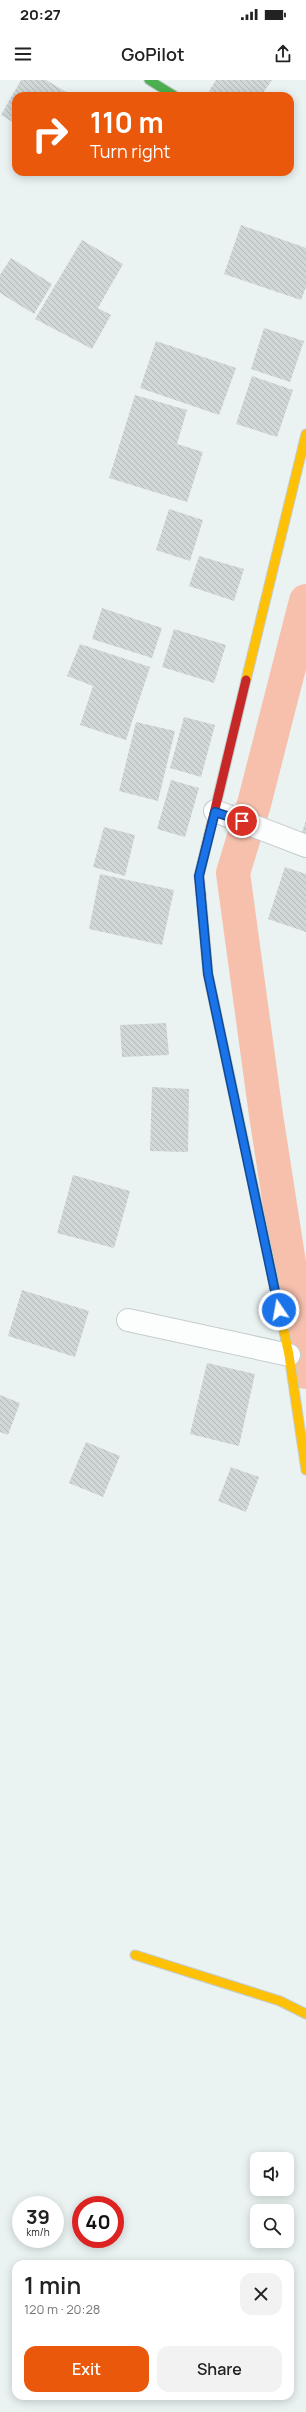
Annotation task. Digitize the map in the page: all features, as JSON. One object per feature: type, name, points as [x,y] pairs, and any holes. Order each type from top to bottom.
[{"type":"street","points":[[149,80],[168,92]]},
{"type":"street","points":[[306,434],[222,814],[199,876],[208,974],[289,1355],[306,1470]]},
{"type":"street","points":[[222,814],[306,846]]},
{"type":"street","points":[[128,1320],[289,1355]]},
{"type":"street","points":[[135,1955],[280,2002],[306,2014]]},
{"type":"building","points":[[21,80],[46,80],[66,92],[14,92]]},
{"type":"building","points":[[216,80],[272,80],[264,92],[209,91]]},
{"type":"building","points":[[12,96],[12,122],[1,115]]},
{"type":"building","points":[[241,225],[306,248],[306,287],[301,300],[224,274]]},
{"type":"building","points":[[82,240],[123,264],[98,308],[111,315],[92,349],[35,319]]},
{"type":"building","points":[[11,258],[52,284],[34,314],[0,293],[0,275]]},
{"type":"building","points":[[264,328],[304,341],[290,382],[251,369]]},
{"type":"building","points":[[156,341],[236,368],[219,415],[140,388]]},
{"type":"building","points":[[252,376],[293,390],[277,437],[236,424]]},
{"type":"building","points":[[135,395],[187,410],[177,444],[203,452],[187,502],[109,478]]},
{"type":"building","points":[[169,509],[203,520],[190,561],[156,550]]},
{"type":"building","points":[[199,556],[244,569],[234,601],[189,586]]},
{"type":"building","points":[[102,608],[162,628],[152,658],[92,639]]},
{"type":"building","points":[[174,629],[226,645],[214,683],[162,667]]},
{"type":"building","points":[[80,644],[150,667],[126,740],[80,725],[93,686],[67,676]]},
{"type":"building","points":[[184,717],[215,725],[201,777],[170,768]]},
{"type":"building","points":[[136,722],[175,731],[158,801],[119,791]]},
{"type":"building","points":[[171,780],[199,788],[185,837],[157,829]]},
{"type":"building","points":[[306,821],[306,839],[300,837]]},
{"type":"building","points":[[104,827],[135,835],[125,876],[93,867]]},
{"type":"building","points":[[285,867],[306,874],[306,932],[268,919]]},
{"type":"building","points":[[100,874],[174,890],[162,945],[89,929]]},
{"type":"building","points":[[166,1023],[169,1055],[122,1057],[120,1025]]},
{"type":"building","points":[[152,1087],[189,1089],[188,1152],[150,1151]]},
{"type":"building","points":[[73,1175],[130,1191],[114,1248],[57,1233]]},
{"type":"building","points":[[22,1290],[89,1311],[75,1357],[8,1336]]},
{"type":"building","points":[[207,1363],[255,1374],[239,1446],[190,1434]]},
{"type":"building","points":[[0,1395],[20,1403],[8,1435],[0,1432]]},
{"type":"building","points":[[86,1442],[120,1456],[103,1497],[69,1483]]},
{"type":"building","points":[[231,1467],[259,1477],[246,1512],[218,1501]]},
{"type":"waterway","points":[[306,601],[254,804],[233,873],[266,1115],[306,1372]]},
{"type":"traffic: fast","points":[[149,80],[168,92]]},
{"type":"traffic: fast","points":[[201,895],[208,974],[273,1279]]},
{"type":"traffic: slow","points":[[246,680],[306,434]]},
{"type":"traffic: slow","points":[[273,1279],[289,1355],[306,1470]]},
{"type":"traffic: slow","points":[[135,1955],[280,2001],[306,2014]]},
{"type":"traffic: jam","points":[[201,895],[199,876],[246,680]]},
{"type":"route","points":[[242,821],[215,812],[199,876],[208,974],[279,1310]]}]
